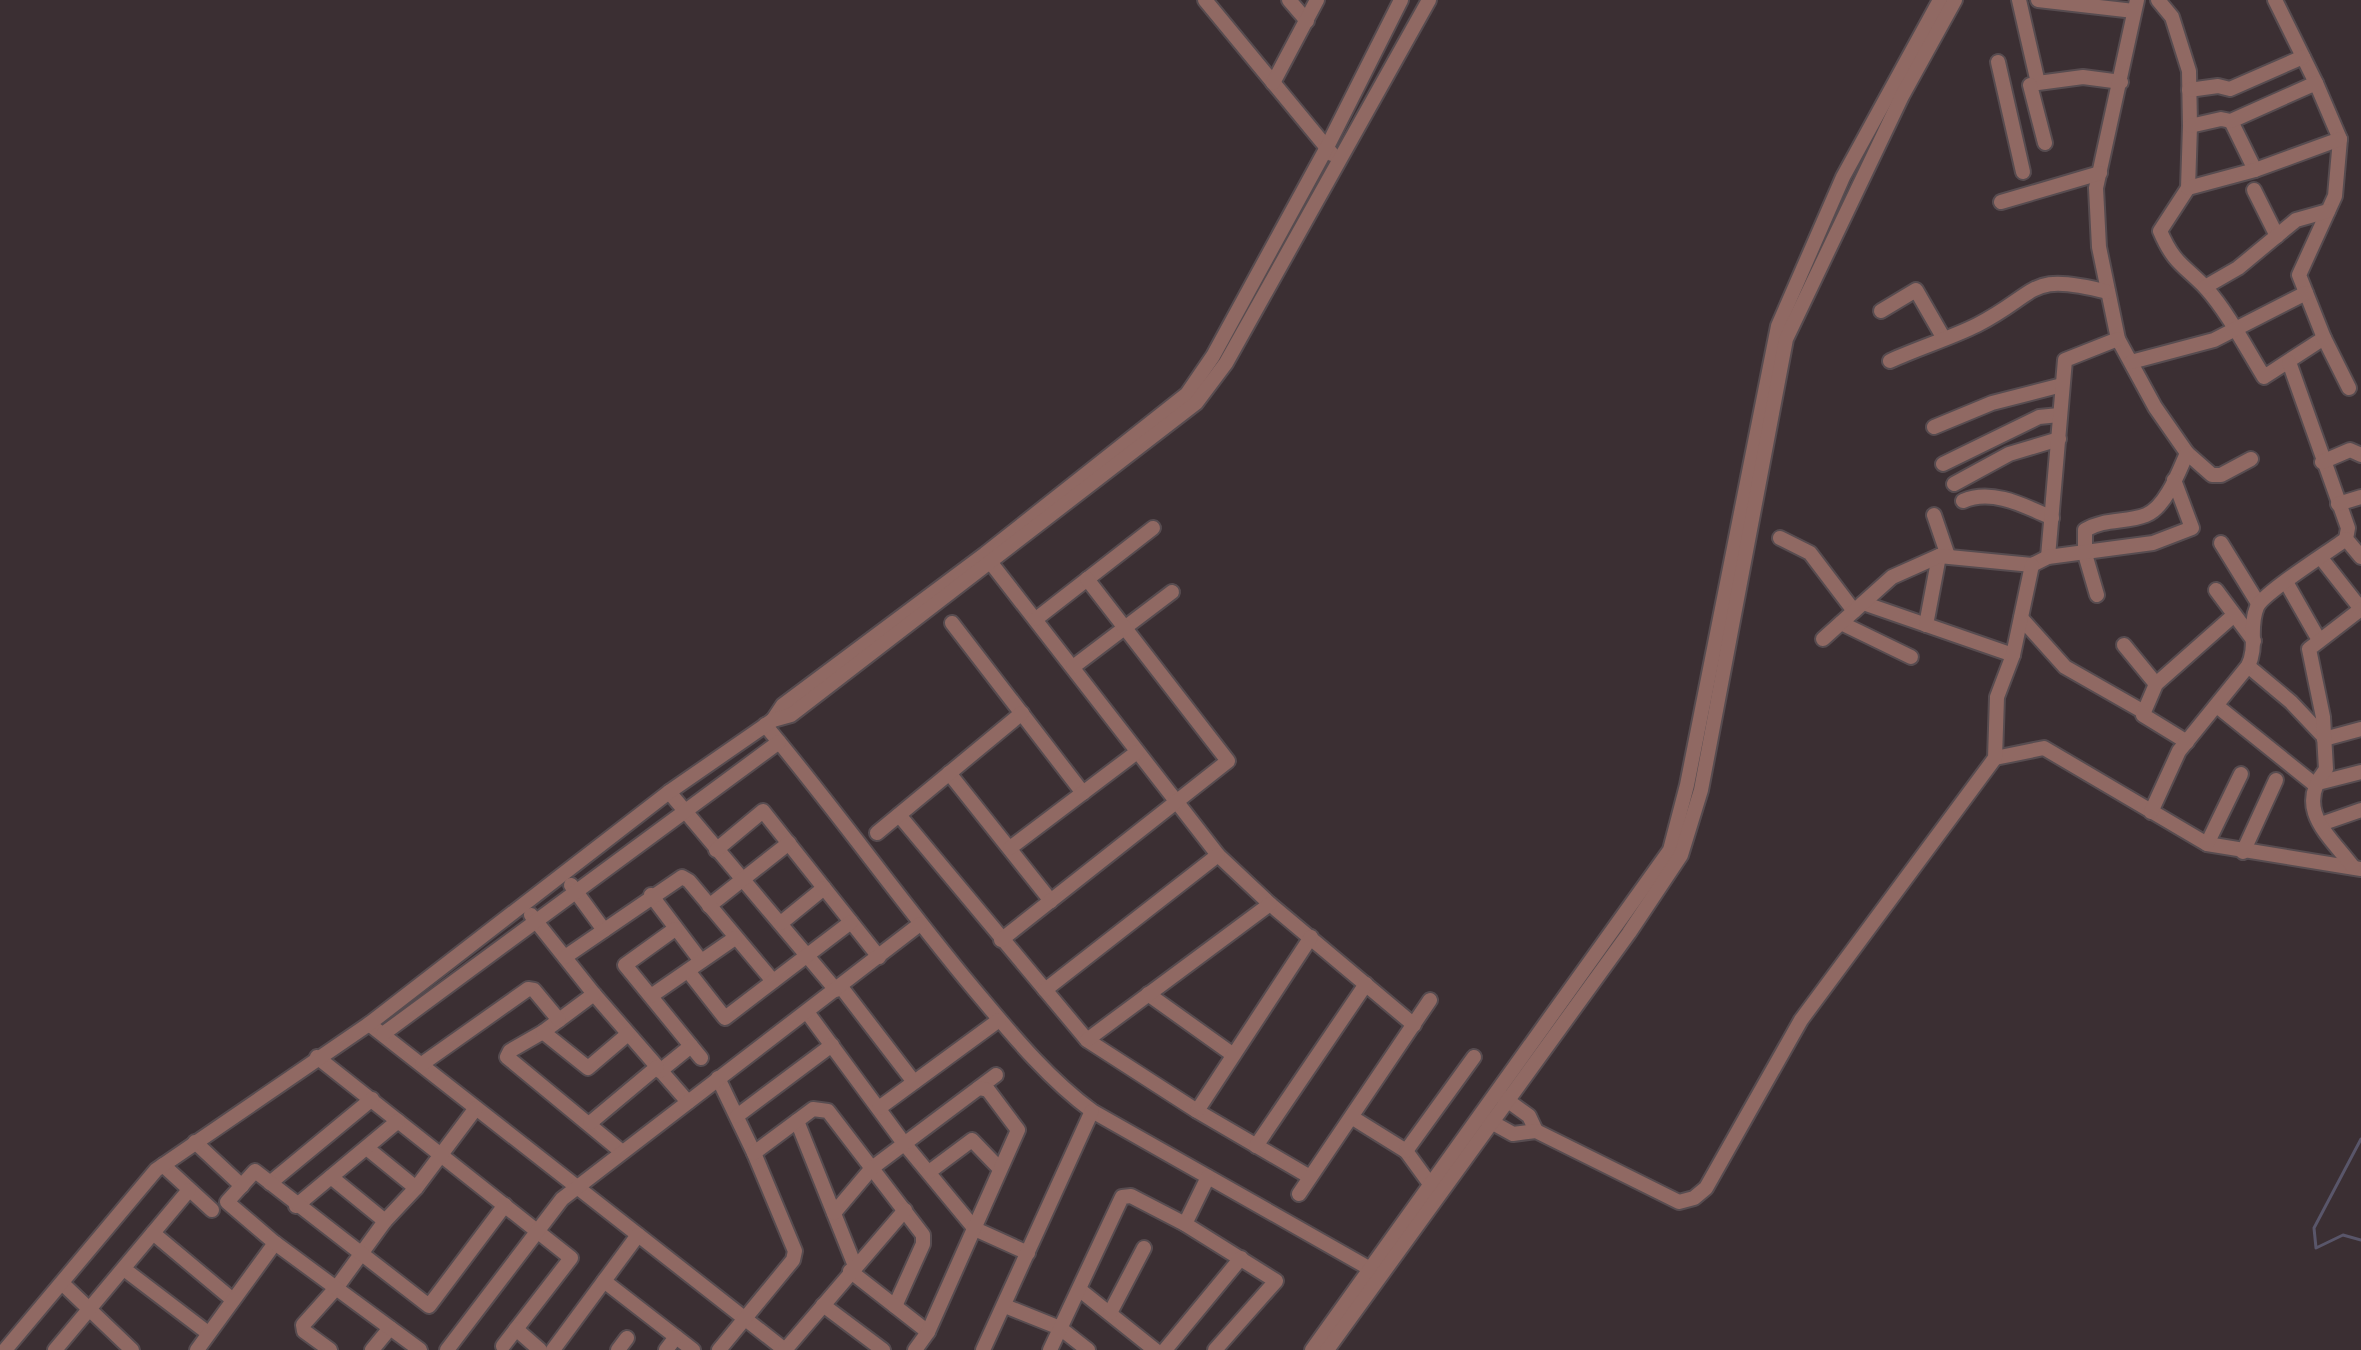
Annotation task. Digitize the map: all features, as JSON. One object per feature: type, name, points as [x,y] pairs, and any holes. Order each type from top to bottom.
[{"type":"street","points":[[1205,0],[1326,149],[1339,159]]},
{"type":"street","points":[[1289,0],[1307,21]]},
{"type":"street","points":[[1273,83],[1317,0]]},
{"type":"street","points":[[769,723],[783,705],[985,554],[1187,394],[1213,356],[1326,149],[1401,0]]},
{"type":"street","points":[[5,1343],[63,1284],[163,1165],[369,1024],[669,792],[769,723],[791,715],[1183,416],[1207,392],[1429,0]]},
{"type":"street","points":[[1312,1350],[1374,1271],[1501,1096],[1670,850],[1693,755],[1778,326],[1843,177],[1940,0]]},
{"type":"street","points":[[1501,1096],[1629,933],[1681,855],[1701,790],[1786,339],[1902,96],[1955,0]]},
{"type":"street","points":[[2019,0],[2045,143]]},
{"type":"street","points":[[2038,0],[2135,5],[2096,188],[2099,247],[2118,339],[2155,407],[2187,453],[2212,475],[2221,475],[2251,459]]},
{"type":"street","points":[[2158,0],[2172,17],[2189,71],[2188,188],[2160,231],[2168,250],[2187,273],[2205,287],[2264,377],[2324,338]]},
{"type":"street","points":[[2275,0],[2340,139],[2335,196],[2299,275],[2324,338],[2349,388]]},
{"type":"street","points":[[2189,90],[2218,86],[2230,89],[2303,57]]},
{"type":"street","points":[[1998,62],[2023,172]]},
{"type":"street","points":[[2004,89],[2083,77],[2121,82]]},
{"type":"street","points":[[2190,126],[2221,119],[2231,121],[2316,83]]},
{"type":"street","points":[[2231,121],[2255,170]]},
{"type":"street","points":[[2188,188],[2255,170],[2340,139]]},
{"type":"street","points":[[2001,202],[2100,173]]},
{"type":"street","points":[[2254,190],[2277,236]]},
{"type":"street","points":[[2205,287],[2238,268],[2296,220],[2328,211]]},
{"type":"street","points":[[1890,361],[1977,325],[2045,283],[2071,282],[2108,292]]},
{"type":"street","points":[[1881,311],[1916,290],[1943,337]]},
{"type":"street","points":[[2131,362],[2214,340],[2306,293]]},
{"type":"street","points":[[2048,557],[2065,360],[2118,339]]},
{"type":"street","points":[[2151,812],[2187,742],[2248,666],[2255,651],[2252,624],[2258,603],[2346,539],[2348,528],[2289,362]]},
{"type":"street","points":[[1934,427],[1992,403],[2062,385]]},
{"type":"street","points":[[1943,464],[2039,417],[2059,415]]},
{"type":"street","points":[[1954,484],[2009,454],[2059,439]]},
{"type":"street","points":[[2322,462],[2350,450],[2361,455]]},
{"type":"street","points":[[2097,595],[2085,554],[2085,530],[2109,520],[2146,515],[2155,509],[2187,453]]},
{"type":"street","points":[[1823,639],[1892,577],[1943,556],[2032,565],[2048,557],[2153,543],[2192,528],[2174,480]]},
{"type":"street","points":[[1963,501],[1979,494],[2022,504],[2052,518]]},
{"type":"street","points":[[2338,504],[2361,497]]},
{"type":"street","points":[[1926,625],[1943,556],[1934,515]]},
{"type":"street","points":[[1036,619],[1153,528]]},
{"type":"street","points":[[1780,538],[1810,553],[1858,607],[1926,625],[2013,655]]},
{"type":"street","points":[[2346,539],[2361,557]]},
{"type":"street","points":[[2221,543],[2258,603]]},
{"type":"street","points":[[2321,558],[2361,609],[2309,649],[2326,769],[2314,784],[2310,799],[2321,824],[2357,868]]},
{"type":"street","points":[[991,563],[1218,855],[1270,904],[1414,1025]]},
{"type":"street","points":[[1485,1118],[1513,1134],[1536,1131],[1679,1202],[1694,1198],[1706,1188],[1801,1020],[1995,758],[1997,697],[2013,655],[2032,565]]},
{"type":"street","points":[[1001,940],[1228,761],[1087,579]]},
{"type":"street","points":[[2286,582],[2319,640]]},
{"type":"street","points":[[2216,590],[2254,641]]},
{"type":"street","points":[[1073,667],[1172,592]]},
{"type":"street","points":[[2187,742],[2143,715],[2144,712],[2156,684],[2234,615]]},
{"type":"street","points":[[2021,618],[2065,667],[2144,712]]},
{"type":"street","points":[[952,623],[1083,793]]},
{"type":"street","points":[[1841,623],[1911,657]]},
{"type":"street","points":[[2124,645],[2156,684]]},
{"type":"street","points":[[2248,666],[2291,702],[2324,738]]},
{"type":"street","points":[[2217,706],[2314,784]]},
{"type":"street","points":[[877,833],[1022,713]]},
{"type":"street","points":[[769,723],[779,742],[920,924],[1049,1075],[1092,1111],[1374,1271]]},
{"type":"street","points":[[2324,738],[2361,729]]},
{"type":"street","points":[[383,1034],[779,742]]},
{"type":"street","points":[[1995,758],[2044,748],[2207,844],[2357,868]]},
{"type":"street","points":[[1010,848],[1137,752]]},
{"type":"street","points":[[2314,784],[2361,772]]},
{"type":"street","points":[[949,773],[1051,901]]},
{"type":"street","points":[[2207,844],[2241,774]]},
{"type":"street","points":[[2243,852],[2276,780]]},
{"type":"street","points":[[669,792],[838,988],[914,1082]]},
{"type":"street","points":[[2321,824],[2361,810]]},
{"type":"street","points":[[716,850],[763,811],[879,957]]},
{"type":"street","points":[[899,815],[1087,1040],[1197,1111],[1310,1177]]},
{"type":"street","points":[[709,906],[789,843]]},
{"type":"street","points":[[1045,990],[1218,855]]},
{"type":"street","points":[[563,875],[604,930]]},
{"type":"street","points":[[565,957],[651,895],[682,877],[773,981]]},
{"type":"street","points":[[781,923],[824,888]]},
{"type":"street","points":[[651,895],[701,961]]},
{"type":"street","points":[[524,904],[594,994],[688,1102]]},
{"type":"street","points":[[1087,1040],[1270,904]]},
{"type":"street","points":[[688,971],[725,1018],[851,922]]},
{"type":"street","points":[[455,1347],[539,1230],[577,1186],[920,924]]},
{"type":"street","points":[[675,929],[625,965],[701,1058]]},
{"type":"street","points":[[1197,1111],[1311,937]]},
{"type":"street","points":[[651,996],[735,938]]},
{"type":"street","points":[[1256,1146],[1366,984]]},
{"type":"street","points":[[422,1064],[528,989],[534,990],[559,1020]]},
{"type":"street","points":[[594,994],[543,1032],[510,1051],[507,1057],[622,1152]]},
{"type":"street","points":[[1148,994],[1232,1054]]},
{"type":"street","points":[[1299,1194],[1430,1000]]},
{"type":"street","points":[[807,1012],[903,1142],[975,1229],[1028,1253]]},
{"type":"street","points":[[879,1108],[999,1020]]},
{"type":"street","points":[[369,1024],[785,1350],[905,1210]]},
{"type":"street","points":[[543,1032],[588,1068],[628,1034]]},
{"type":"street","points":[[737,1116],[832,1045]]},
{"type":"street","points":[[590,1123],[691,1046]]},
{"type":"street","points":[[317,1057],[571,1258],[503,1346]]},
{"type":"street","points":[[1406,1151],[1474,1057]]},
{"type":"street","points":[[834,1213],[872,1168],[996,1075]]},
{"type":"street","points":[[718,1078],[795,1251],[793,1260],[719,1350]]},
{"type":"street","points":[[915,1350],[928,1332],[1018,1130],[988,1090],[979,1088]]},
{"type":"street","points":[[1501,1096],[1529,1116],[1536,1131]]},
{"type":"street","points":[[270,1183],[372,1099]]},
{"type":"street","points":[[330,1350],[302,1327],[337,1287],[385,1221],[416,1188],[476,1108]]},
{"type":"street","points":[[754,1153],[813,1109],[828,1111],[921,1229],[924,1239],[895,1306]]},
{"type":"street","points":[[983,1350],[1092,1111]]},
{"type":"street","points":[[1353,1118],[1406,1151],[1430,1184]]},
{"type":"street","points":[[1327,1350],[1430,1184],[1485,1118]]},
{"type":"street","points":[[296,1206],[398,1121]]},
{"type":"street","points":[[797,1121],[853,1268],[928,1332]]},
{"type":"street","points":[[929,1172],[972,1140],[999,1168]]},
{"type":"street","points":[[195,1142],[242,1186]]},
{"type":"street","points":[[368,1149],[416,1188]]},
{"type":"street","points":[[163,1165],[212,1210]]},
{"type":"street","points":[[420,1350],[275,1243],[227,1202],[255,1171],[296,1206],[429,1306],[505,1205]]},
{"type":"street","points":[[331,1177],[385,1221]]},
{"type":"street","points":[[1185,1224],[1208,1177]]},
{"type":"street","points":[[55,1350],[189,1190]]},
{"type":"street","points":[[1050,1350],[1122,1197],[1131,1196],[1185,1224],[1276,1281],[1215,1350]]},
{"type":"street","points":[[153,1233],[233,1300]]},
{"type":"street","points":[[553,1350],[638,1235]]},
{"type":"street","points":[[197,1350],[275,1243]]},
{"type":"street","points":[[1110,1313],[1144,1248]]},
{"type":"street","points":[[1165,1350],[1241,1258]]},
{"type":"street","points":[[124,1269],[208,1333]]},
{"type":"street","points":[[604,1281],[693,1350]]},
{"type":"street","points":[[63,1284],[90,1310],[115,1344],[132,1350]]},
{"type":"street","points":[[1080,1290],[1155,1350]]},
{"type":"street","points":[[823,1305],[883,1350]]},
{"type":"street","points":[[1005,1306],[1060,1328],[1088,1350]]},
{"type":"street","points":[[372,1350],[390,1328]]},
{"type":"street","points":[[516,1329],[540,1350]]},
{"type":"street","points":[[666,1350],[676,1337]]},
{"type":"waterway","points":[[2361,1139],[2314,1228],[2316,1248],[2343,1235],[2361,1240]]}]
